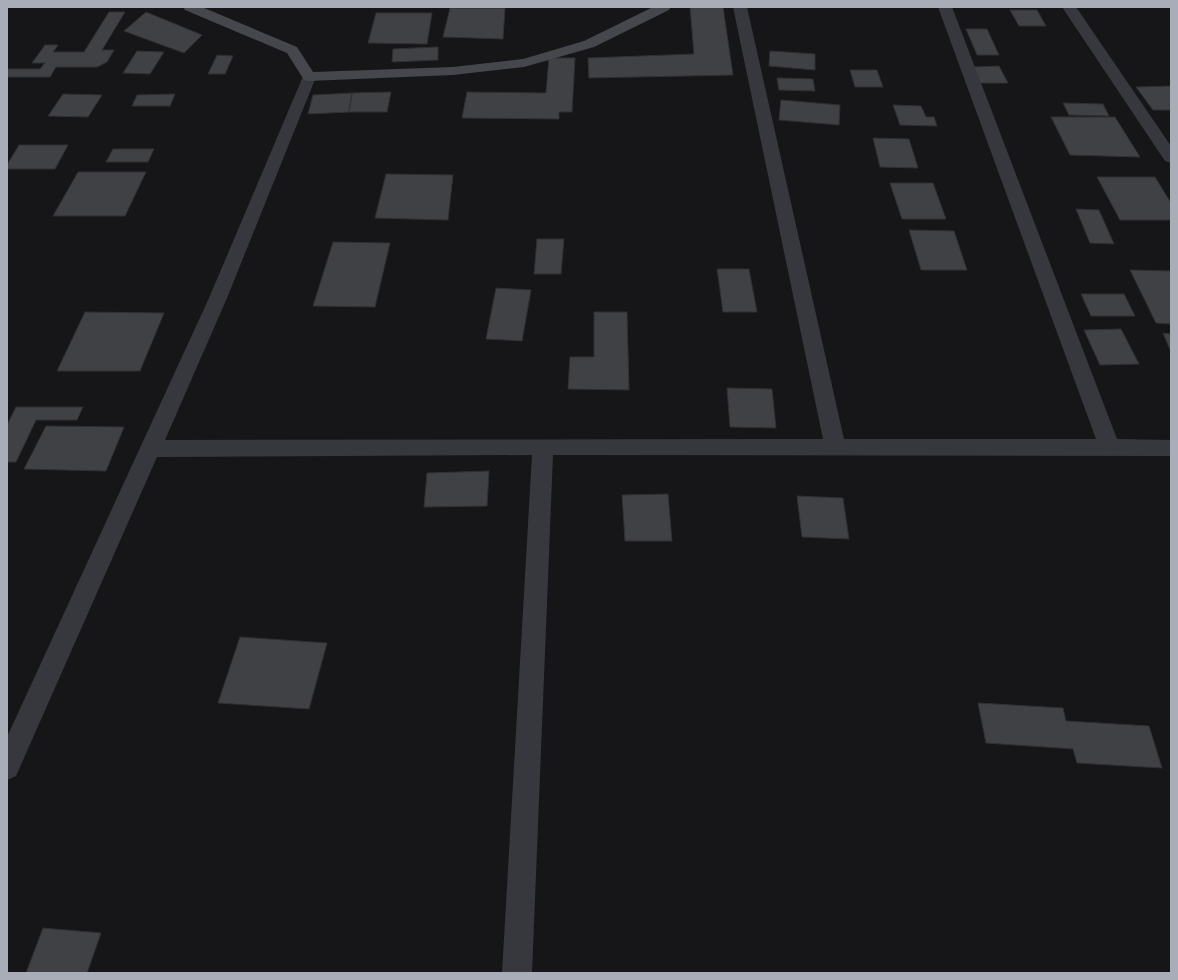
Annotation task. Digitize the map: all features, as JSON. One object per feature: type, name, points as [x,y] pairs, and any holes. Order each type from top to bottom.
[{"type":"street","points":[[190,7],[292,50],[309,77]]},
{"type":"street","points":[[309,77],[453,71],[524,63],[588,44],[664,7]]},
{"type":"street","points":[[740,7],[835,447]]},
{"type":"street","points":[[945,7],[1110,448]]},
{"type":"street","points":[[1069,7],[1171,158]]},
{"type":"street","points":[[7,767],[218,298],[309,77]]},
{"type":"street","points":[[150,449],[542,447],[1171,448]]},
{"type":"street","points":[[516,973],[542,447]]},
{"type":"building","points":[[690,7],[723,7],[733,75],[589,78],[588,58],[694,54]]},
{"type":"building","points":[[450,8],[505,8],[503,39],[443,37]]},
{"type":"building","points":[[1010,10],[1037,10],[1046,26],[1019,26]]},
{"type":"building","points":[[109,12],[125,12],[102,50],[114,50],[107,62],[97,67],[56,67],[50,77],[7,77],[7,69],[40,69],[45,63],[32,63],[45,45],[58,45],[53,52],[84,52]]},
{"type":"building","points":[[146,12],[202,35],[184,53],[124,31]]},
{"type":"building","points":[[376,13],[432,13],[427,44],[368,43]]},
{"type":"building","points":[[966,29],[987,29],[999,55],[977,55]]},
{"type":"building","points":[[438,47],[438,60],[392,62],[393,49]]},
{"type":"building","points":[[137,51],[164,52],[150,74],[123,73]]},
{"type":"building","points":[[770,51],[815,54],[815,70],[769,66]]},
{"type":"building","points":[[217,55],[233,56],[225,74],[208,74]]},
{"type":"building","points":[[549,58],[575,58],[572,112],[559,112],[559,119],[462,118],[467,92],[546,93]]},
{"type":"building","points":[[999,66],[1008,83],[980,83],[973,67]]},
{"type":"building","points":[[850,70],[877,70],[883,87],[855,87]]},
{"type":"building","points":[[777,78],[813,79],[815,91],[779,90]]},
{"type":"building","points":[[1171,86],[1171,110],[1153,110],[1136,87]]},
{"type":"building","points":[[391,92],[387,112],[349,112],[352,93]]},
{"type":"building","points":[[352,93],[349,112],[308,114],[313,95]]},
{"type":"building","points":[[63,94],[102,95],[88,117],[48,116]]},
{"type":"building","points":[[175,94],[170,106],[132,106],[137,95]]},
{"type":"building","points":[[781,100],[840,105],[839,125],[779,120]]},
{"type":"building","points":[[1063,103],[1103,104],[1109,116],[1069,115]]},
{"type":"building","points":[[893,105],[921,106],[926,117],[934,117],[937,126],[900,125]]},
{"type":"building","points":[[1051,117],[1115,117],[1140,157],[1070,155]]},
{"type":"building","points":[[873,138],[909,139],[918,168],[880,167]]},
{"type":"building","points":[[19,145],[68,145],[55,169],[7,169],[7,165]]},
{"type":"building","points":[[113,149],[154,149],[148,162],[106,162]]},
{"type":"building","points":[[78,172],[146,172],[125,216],[53,216]]},
{"type":"building","points":[[386,174],[453,175],[448,220],[375,218]]},
{"type":"building","points":[[1097,177],[1155,177],[1171,203],[1171,220],[1120,220]]},
{"type":"building","points":[[890,183],[933,183],[946,219],[902,219]]},
{"type":"building","points":[[1076,209],[1099,210],[1114,244],[1090,243]]},
{"type":"building","points":[[909,230],[954,231],[967,270],[921,270]]},
{"type":"building","points":[[537,239],[564,239],[561,274],[534,274]]},
{"type":"building","points":[[333,242],[390,243],[375,307],[313,306]]},
{"type":"building","points":[[717,269],[749,269],[757,312],[723,312]]},
{"type":"building","points":[[1130,270],[1171,271],[1171,324],[1156,323]]},
{"type":"building","points":[[496,288],[531,290],[522,341],[486,339]]},
{"type":"building","points":[[1081,294],[1124,294],[1135,316],[1091,316]]},
{"type":"building","points":[[85,312],[164,313],[140,371],[57,371]]},
{"type":"building","points":[[594,312],[627,312],[629,390],[568,389],[570,357],[594,357]]},
{"type":"building","points":[[1121,329],[1139,364],[1100,365],[1084,330]]},
{"type":"building","points":[[1163,333],[1171,334],[1171,352]]},
{"type":"building","points":[[727,388],[772,389],[776,428],[730,427]]},
{"type":"building","points":[[16,407],[83,407],[77,420],[36,420],[16,462],[7,462],[7,425]]},
{"type":"building","points":[[46,426],[124,427],[106,471],[24,469]]},
{"type":"building","points":[[489,471],[487,506],[424,507],[427,473]]},
{"type":"building","points":[[668,494],[672,541],[625,541],[622,495]]},
{"type":"building","points":[[797,496],[843,498],[849,539],[802,537]]},
{"type":"building","points":[[240,637],[327,643],[309,709],[218,703]]},
{"type":"building","points":[[978,703],[1063,708],[1066,721],[1149,726],[1162,768],[1077,763],[1073,749],[986,743]]},
{"type":"building","points":[[43,928],[101,933],[87,973],[26,973]]}]
